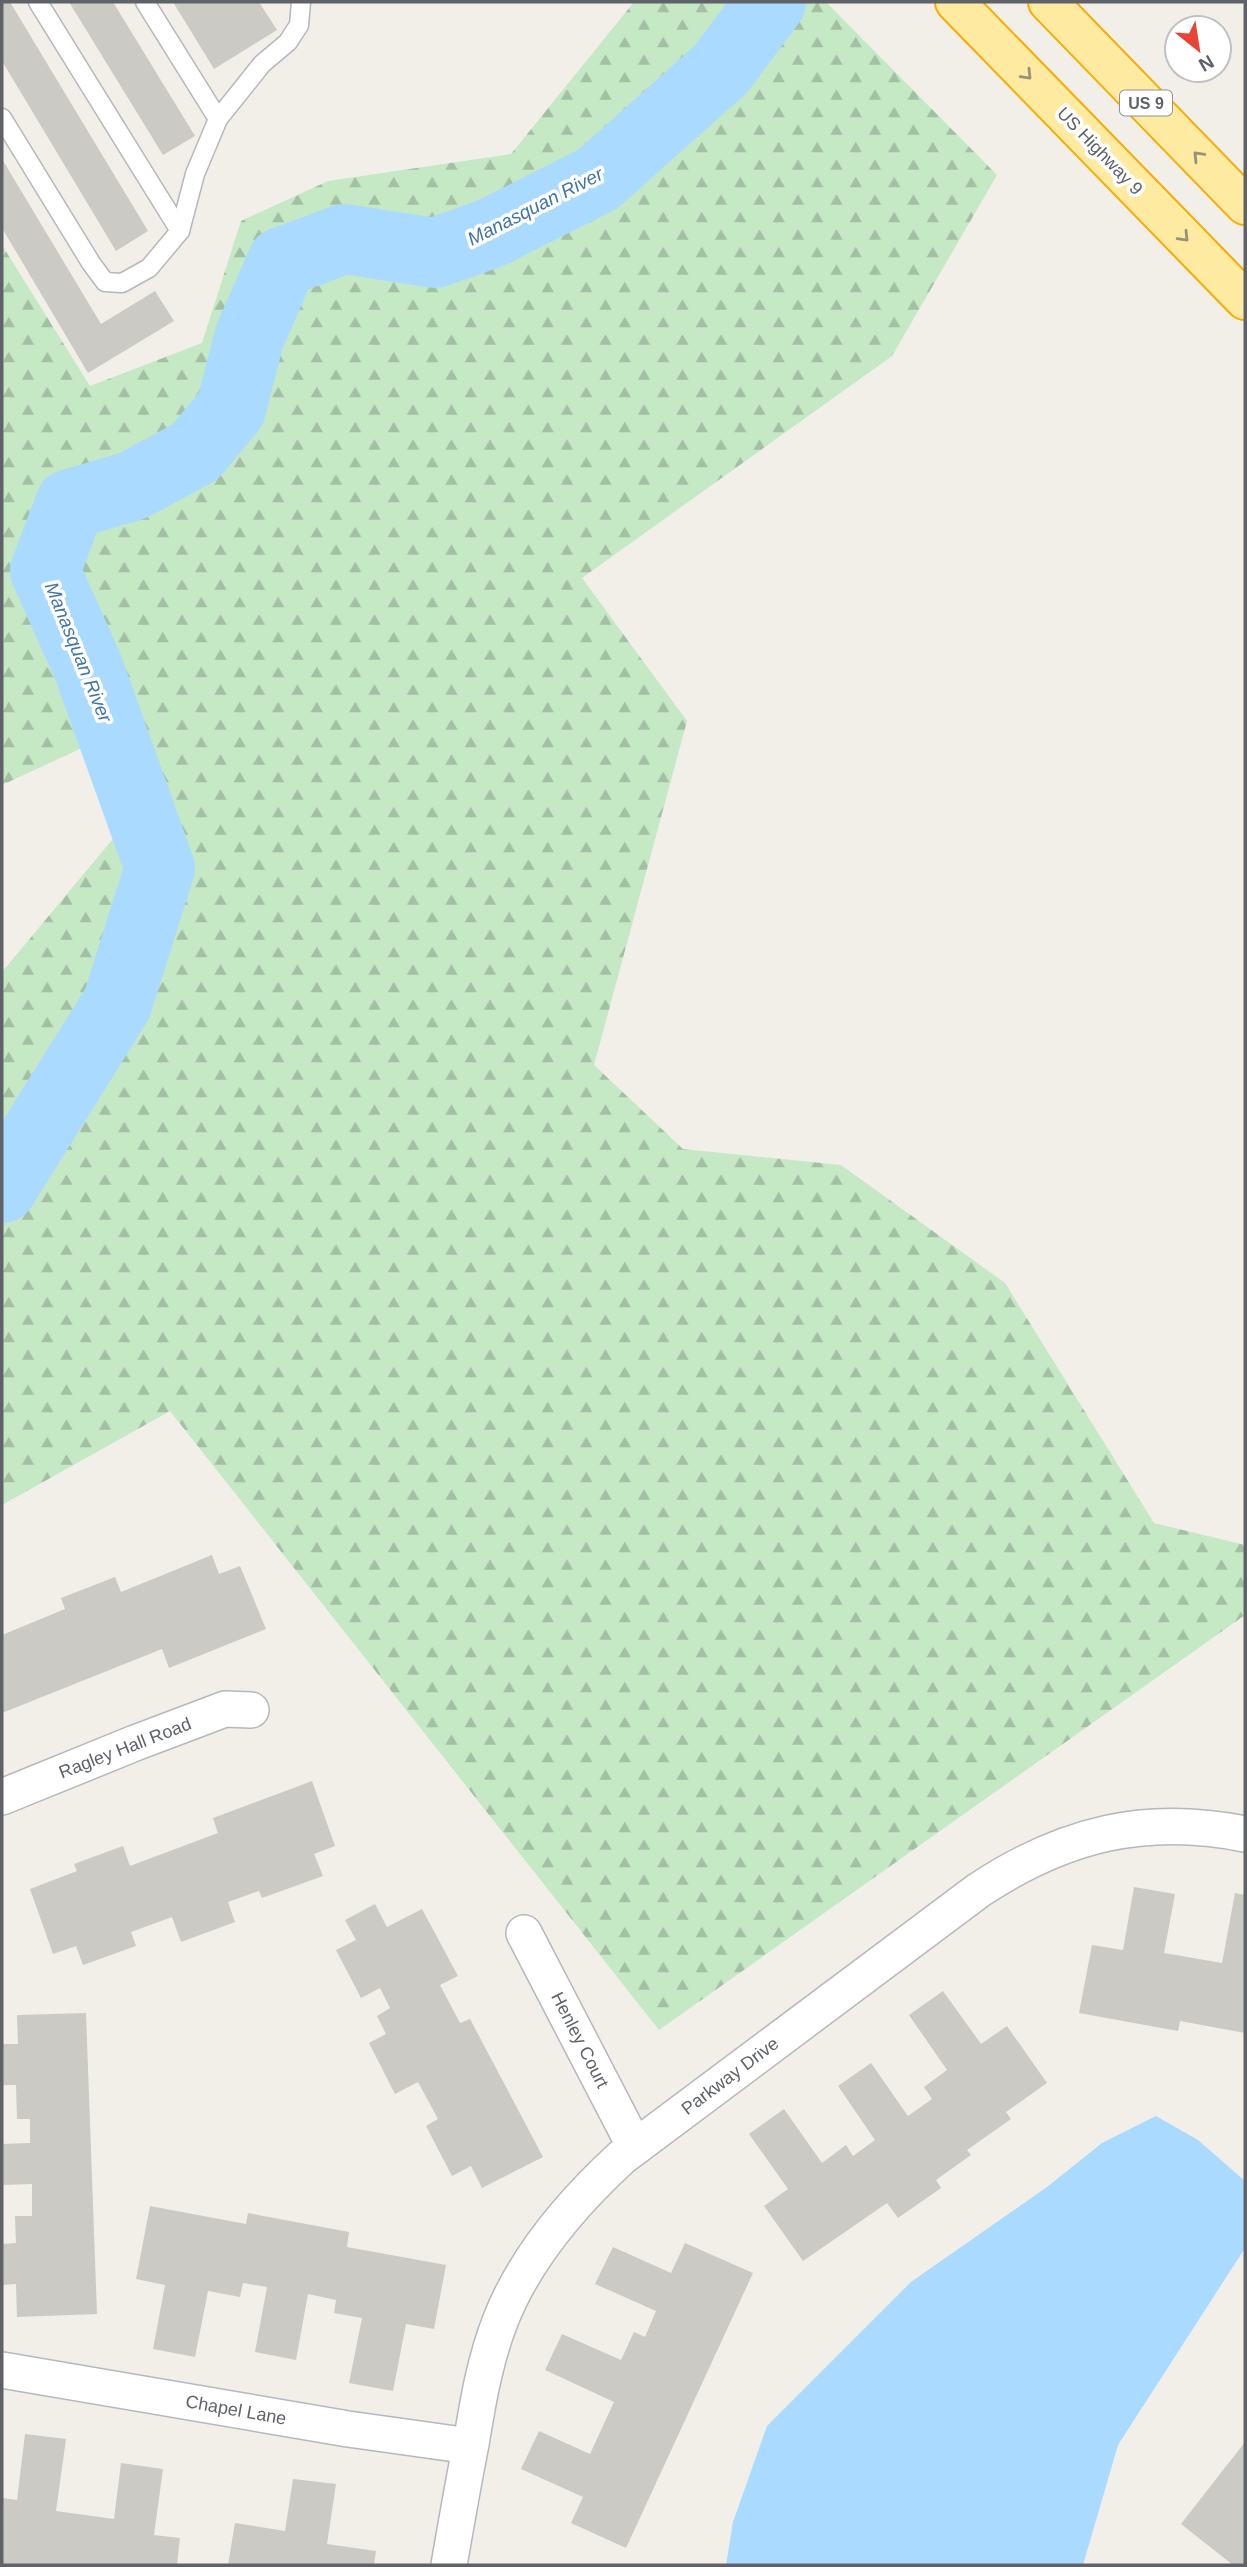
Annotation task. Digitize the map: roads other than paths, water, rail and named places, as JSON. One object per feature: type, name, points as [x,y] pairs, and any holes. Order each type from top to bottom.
[{"type":"highway","name":"US 9","points":[[1048,2],[1244,202]]},
{"type":"highway","name":"US Highway 9","points":[[967,14],[1245,300]]},
{"type":"street","name":"Ragley Hall Road","points":[[2,1797],[225,1709],[251,1710]]},
{"type":"street","name":"Parkway Drive","points":[[449,2565],[480,2388],[491,2346],[517,2287],[552,2230],[585,2190],[635,2147],[979,1890],[1020,1865],[1083,1838],[1144,1826],[1206,1826],[1245,1834]]},
{"type":"street","name":"Henley Court","points":[[524,1933],[635,2147]]},
{"type":"street","name":"Chapel Lane","points":[[2,2370],[348,2429],[470,2446]]},
{"type":"lane","points":[[38,2],[180,231]]},
{"type":"lane","points":[[145,2],[218,119]]},
{"type":"lane","points":[[2,118],[105,282],[122,283],[149,268],[180,231],[195,174],[218,119],[262,64],[288,42],[299,25],[300,2]]},
{"type":"water","points":[[1156,2116],[1198,2140],[1245,2181],[1245,2248],[1118,2445],[1083,2565],[726,2565],[733,2522],[767,2426],[911,2282],[1047,2187],[1102,2143]]},
{"type":"waterway","name":"Manasquan River","points":[[2,1188],[117,1004],[160,868],[88,667],[45,571],[70,504],[132,486],[195,452],[231,409],[249,338],[282,262],[344,239],[435,253],[491,233],[598,179],[721,69],[771,2]]}]
